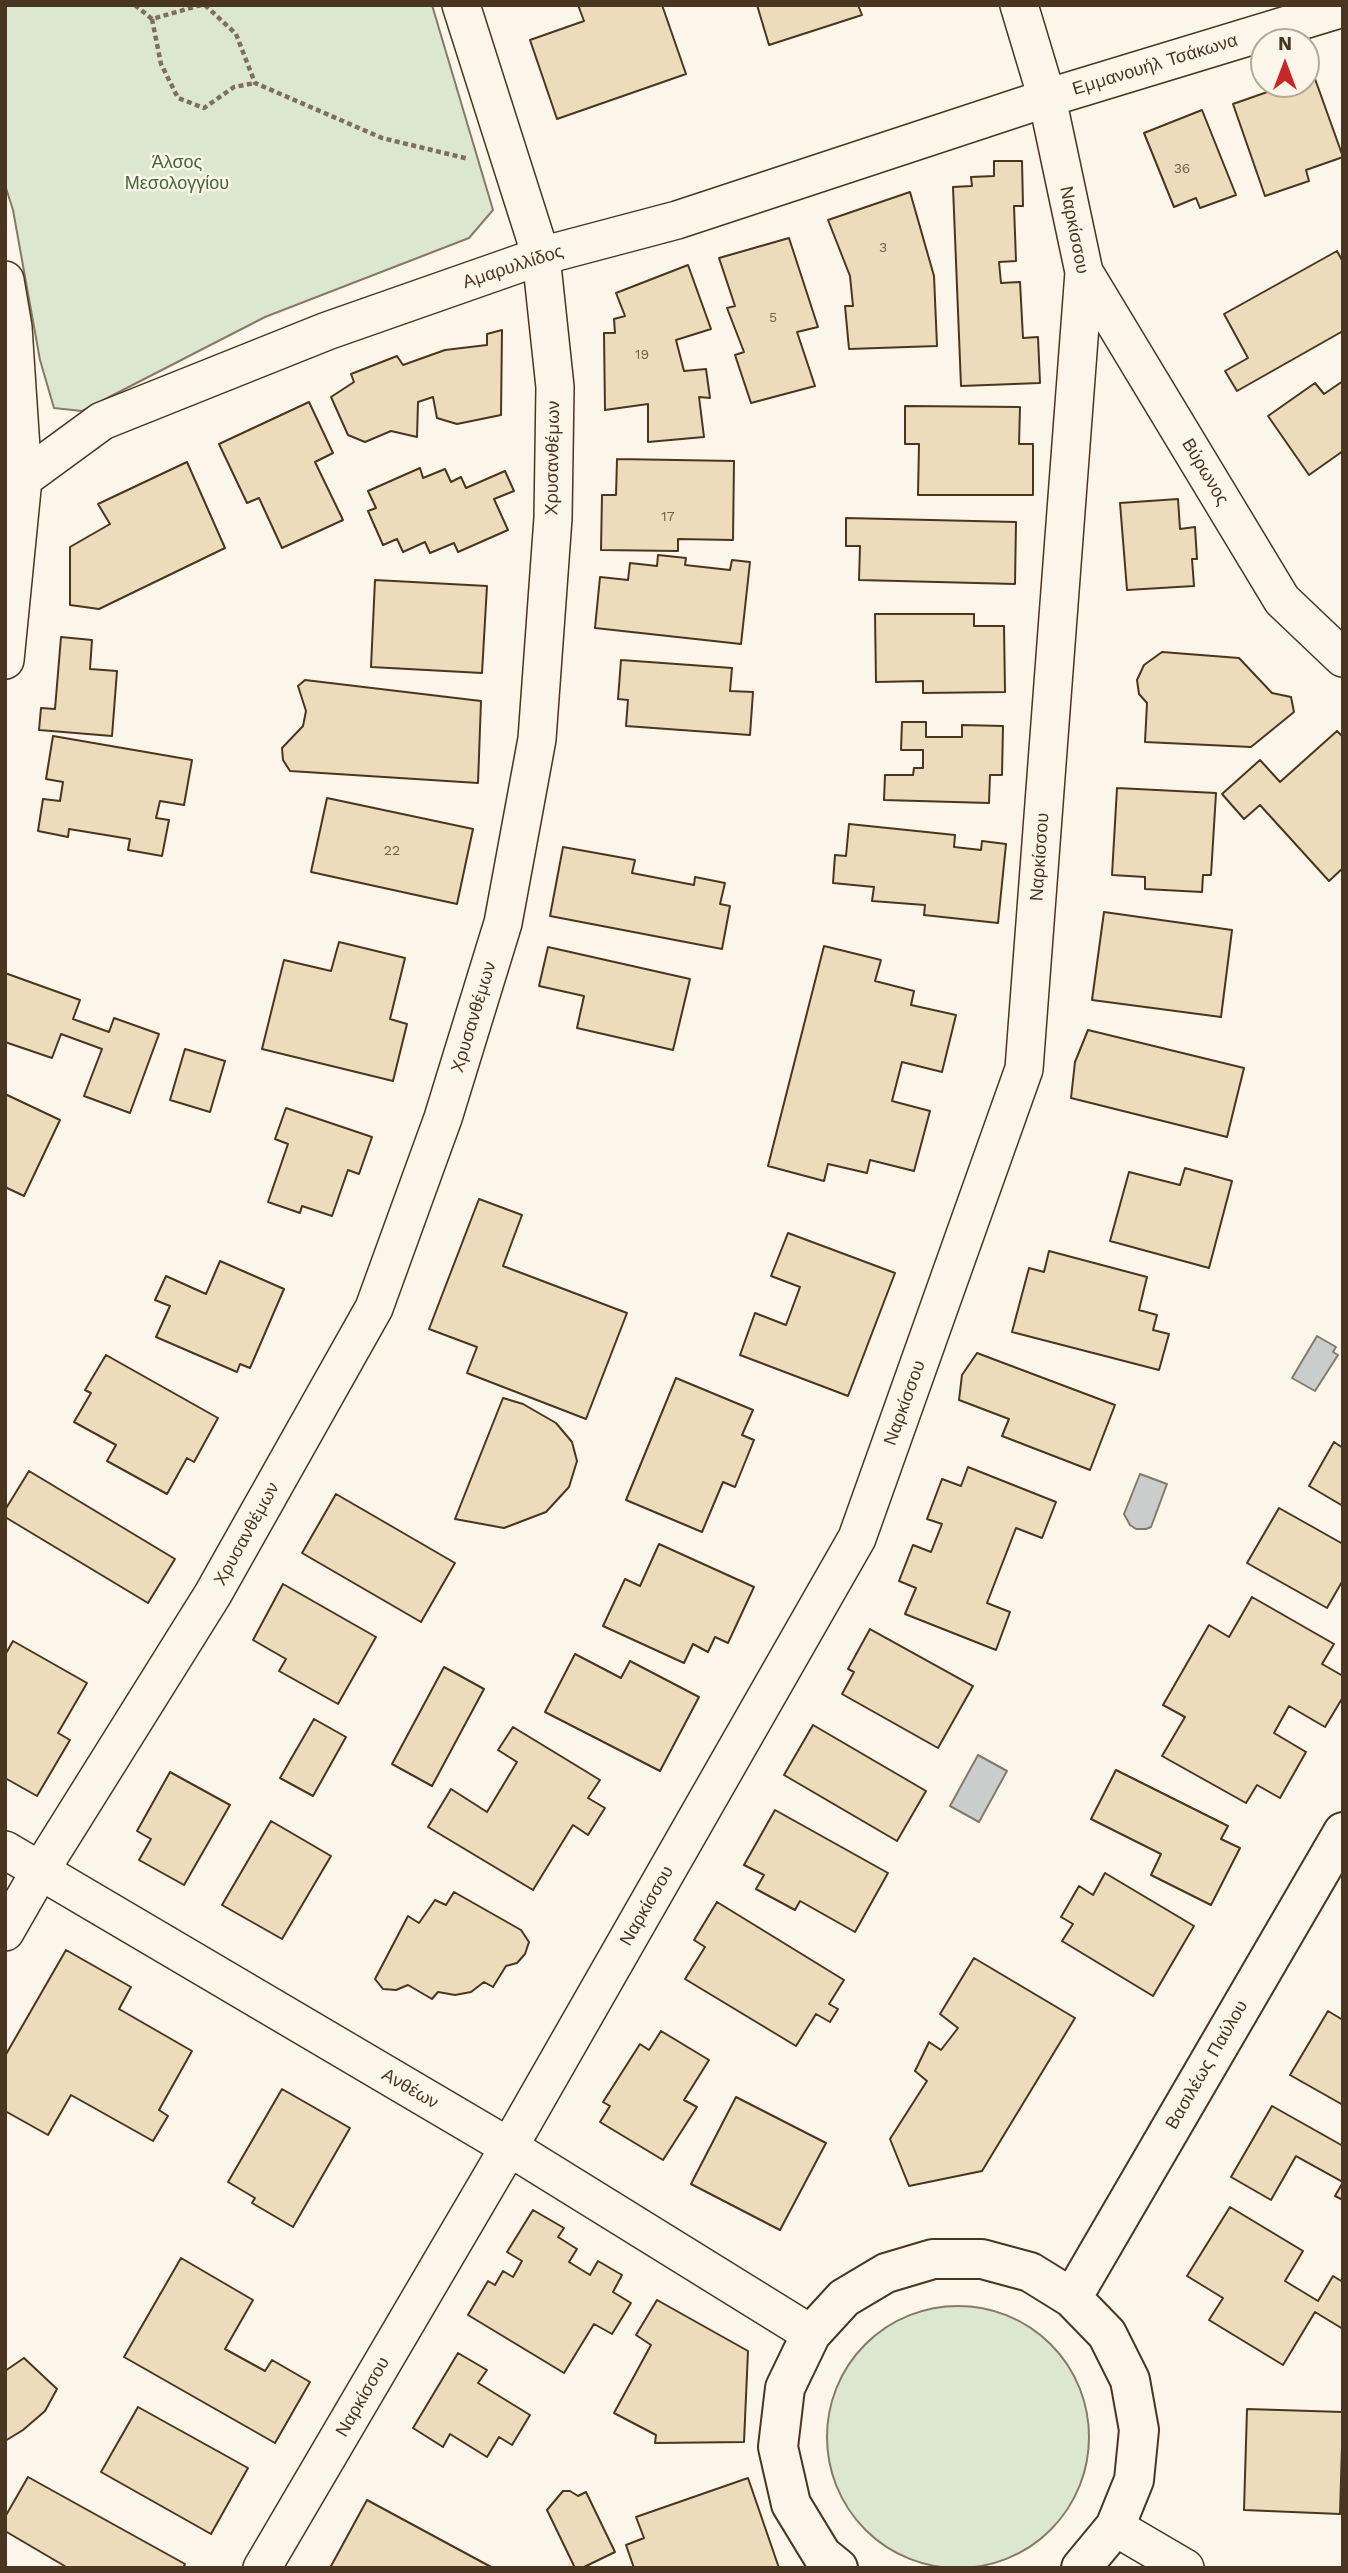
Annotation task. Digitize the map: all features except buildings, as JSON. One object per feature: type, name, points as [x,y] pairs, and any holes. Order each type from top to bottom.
[{"type":"street","name":"Χρυσανθέμων","points":[[5,1932],[40,1871],[213,1594],[374,1308],[443,1118],[503,923],[537,739],[553,518],[555,387],[541,256],[461,5]]},
{"type":"street","name":"Ναρκίσσου","points":[[262,2568],[509,2147],[858,1538],[1024,1069],[1084,272],[1047,97],[1019,5]]},
{"type":"street","name":"Εμμανουήλ Τσάκωνα","points":[[1047,97],[1343,8]]},
{"type":"street","name":"Αμαρυλλίδος","points":[[14,486],[102,421],[327,331],[541,256],[677,220],[1047,97]]},
{"type":"street","name":"Βύρωνος","points":[[1084,272],[1282,600],[1343,658]]},
{"type":"street","points":[[5,280],[13,327],[14,486],[5,660]]},
{"type":"street","name":"Βασιλέως Παύλου","points":[[1072,2298],[1343,1832]]},
{"type":"street","name":"Ανθέων","points":[[5,1850],[509,2147],[811,2334]]},
{"type":"street","points":[[838,2568],[822,2555],[791,2504],[778,2447],[785,2388],[811,2334],[844,2298],[886,2273],[933,2259],[982,2259],[1030,2272],[1072,2298],[1107,2334],[1130,2380],[1139,2430],[1134,2480],[1115,2527],[1081,2568]]},
{"type":"street","points":[[1115,2527],[1185,2568]]},
{"type":"path","points":[[135,5],[152,19],[161,64],[178,98],[204,108],[234,87],[256,83],[382,138],[514,170]]},
{"type":"path","points":[[152,19],[203,5],[236,34],[256,83]]},
{"type":"green space","name":"Άλσος Μεσολογγίου","points":[[5,5],[432,5],[493,210],[469,238],[265,317],[82,411],[54,408],[40,360],[13,210],[5,185]]},
{"type":"green space","points":[[945,2306],[971,2306],[996,2311],[1020,2321],[1051,2344],[1074,2375],[1084,2399],[1089,2437],[1084,2475],[1074,2499],[1051,2530],[1020,2553],[996,2563],[971,2568],[945,2568],[920,2563],[896,2553],[875,2539],[856,2520],[842,2499],[832,2475],[827,2450],[827,2424],[832,2399],[842,2375],[856,2354],[875,2335],[896,2321],[920,2311]]},
{"type":"shaded area","points":[[1317,1336],[1336,1347],[1333,1352],[1338,1355],[1315,1391],[1292,1378]]},
{"type":"shaded area","points":[[1140,1474],[1167,1484],[1151,1527],[1146,1529],[1136,1529],[1130,1525],[1124,1514]]},
{"type":"shaded area","points":[[978,1755],[1007,1771],[979,1822],[950,1806]]}]
